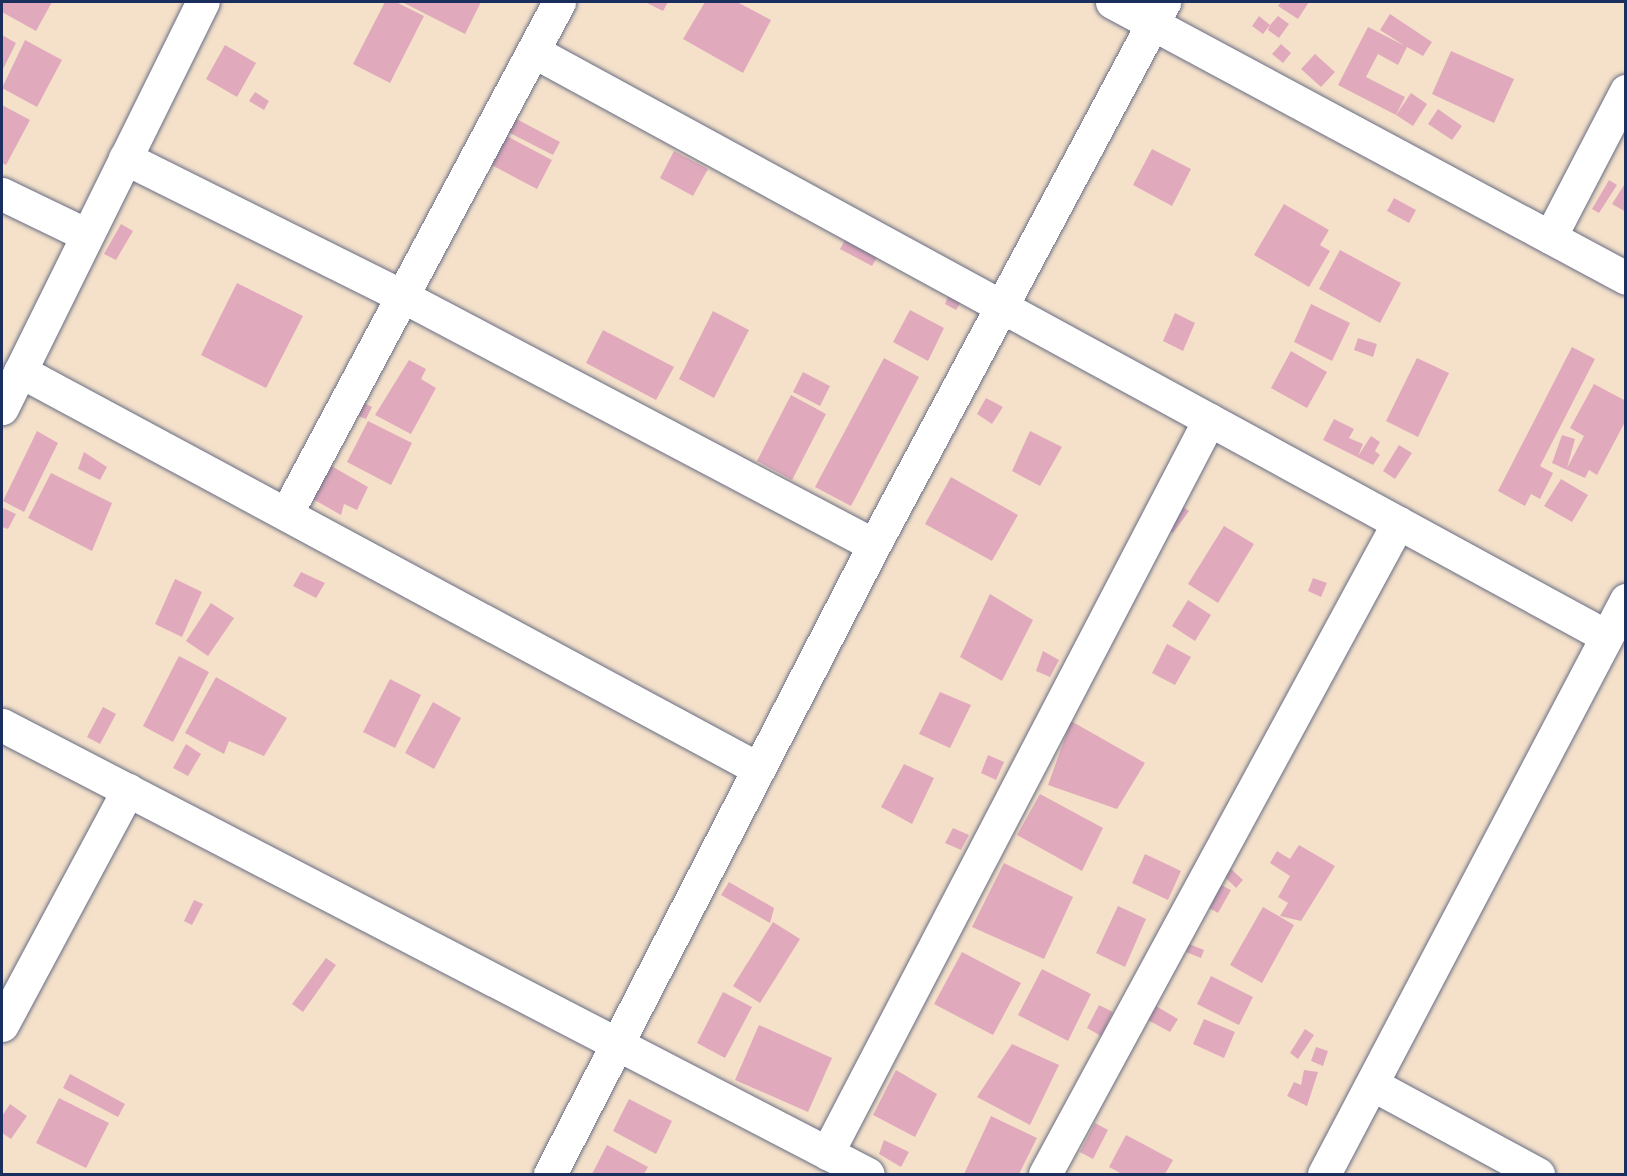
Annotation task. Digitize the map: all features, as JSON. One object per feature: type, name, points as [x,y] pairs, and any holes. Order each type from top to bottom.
[{"type":"street","points":[[2,408],[203,2]]},
{"type":"street","points":[[286,514],[560,2]]},
{"type":"street","points":[[1112,2],[1158,12],[1550,237],[1626,278]]},
{"type":"street","points":[[550,1174],[619,1046],[874,545],[1158,12]]},
{"type":"street","points":[[533,51],[1606,636]]},
{"type":"street","points":[[1550,237],[1626,91]]},
{"type":"street","points":[[125,158],[404,297],[874,545]]},
{"type":"street","points":[[2,194],[87,235]]},
{"type":"street","points":[[20,371],[759,769]]},
{"type":"street","points":[[827,1153],[1209,420]]},
{"type":"street","points":[[1046,1174],[1398,523]]},
{"type":"street","points":[[1324,1174],[1626,600]]},
{"type":"street","points":[[2,725],[868,1174]]},
{"type":"street","points":[[2,1025],[128,790]]},
{"type":"street","points":[[1372,1084],[1538,1174]]},
{"type":"building","points":[[2,2],[52,2],[36,31],[2,12]]},
{"type":"building","points":[[385,2],[396,2],[424,16],[390,83],[353,64]]},
{"type":"building","points":[[402,2],[481,2],[465,34]]},
{"type":"building","points":[[645,2],[668,2],[663,11]]},
{"type":"building","points":[[705,2],[737,2],[771,20],[743,73],[683,39]]},
{"type":"building","points":[[1281,2],[1309,2],[1298,19],[1278,6]]},
{"type":"building","points":[[1390,14],[1432,42],[1423,56],[1407,47],[1398,65],[1378,54],[1366,77],[1405,97],[1396,115],[1338,85],[1368,27],[1405,46],[1380,30]]},
{"type":"building","points":[[1259,16],[1270,25],[1263,34],[1252,26]]},
{"type":"building","points":[[1278,16],[1289,24],[1279,38],[1268,30]]},
{"type":"building","points":[[2,35],[16,43],[2,71]]},
{"type":"building","points":[[25,40],[62,60],[37,107],[2,88]]},
{"type":"building","points":[[1281,44],[1291,53],[1283,63],[1272,54]]},
{"type":"building","points":[[225,45],[256,63],[237,97],[206,79]]},
{"type":"building","points":[[1451,51],[1514,79],[1494,123],[1432,94]]},
{"type":"building","points":[[1315,54],[1335,72],[1321,87],[1301,69]]},
{"type":"building","points":[[255,92],[269,101],[264,110],[249,101]]},
{"type":"building","points":[[1411,93],[1427,104],[1413,126],[1396,115]]},
{"type":"building","points":[[2,105],[30,120],[6,165],[2,163]]},
{"type":"building","points":[[1438,109],[1462,126],[1452,140],[1428,124]]},
{"type":"building","points":[[507,114],[560,142],[553,155],[500,128]]},
{"type":"building","points":[[499,132],[552,160],[537,189],[484,161]]},
{"type":"building","points":[[1152,149],[1191,169],[1172,206],[1133,185]]},
{"type":"building","points":[[674,151],[708,169],[693,196],[660,178]]},
{"type":"building","points":[[1609,180],[1617,185],[1599,213],[1592,209]]},
{"type":"building","points":[[1626,182],[1626,212],[1612,204]]},
{"type":"building","points":[[1394,198],[1416,210],[1409,223],[1387,211]]},
{"type":"building","points":[[1284,204],[1329,230],[1320,245],[1330,251],[1309,287],[1254,255]]},
{"type":"building","points":[[121,224],[133,231],[116,260],[104,254]]},
{"type":"building","points":[[848,235],[880,252],[872,266],[840,249]]},
{"type":"building","points":[[1340,250],[1401,283],[1380,323],[1319,289]]},
{"type":"building","points":[[237,283],[303,316],[266,388],[201,355]]},
{"type":"building","points":[[951,290],[964,297],[956,310],[945,304]]},
{"type":"building","points":[[1311,304],[1350,323],[1332,361],[1294,342]]},
{"type":"building","points":[[910,310],[944,328],[928,361],[893,342]]},
{"type":"building","points":[[713,311],[749,330],[714,398],[679,379]]},
{"type":"building","points":[[1175,313],[1195,323],[1183,351],[1163,341]]},
{"type":"building","points":[[603,330],[674,367],[656,400],[586,363]]},
{"type":"building","points":[[1358,338],[1377,344],[1373,357],[1354,350]]},
{"type":"building","points":[[1572,347],[1595,359],[1540,466],[1553,473],[1540,499],[1531,494],[1525,506],[1498,491]]},
{"type":"building","points":[[1291,351],[1327,372],[1307,408],[1271,388]]},
{"type":"building","points":[[884,358],[919,377],[851,506],[815,487]]},
{"type":"building","points":[[1417,358],[1449,373],[1418,437],[1386,421]]},
{"type":"building","points":[[409,360],[426,369],[421,379],[436,388],[411,434],[375,415]]},
{"type":"building","points":[[803,372],[830,386],[820,406],[793,392]]},
{"type":"building","points":[[1594,384],[1626,401],[1626,420],[1597,475],[1589,470],[1585,478],[1552,463],[1562,435],[1575,439],[1567,468],[1584,436],[1570,428]]},
{"type":"building","points":[[791,395],[826,414],[792,480],[757,461]]},
{"type":"building","points":[[986,398],[1003,407],[992,424],[977,414]]},
{"type":"building","points":[[360,401],[372,407],[366,419],[351,413]]},
{"type":"building","points":[[1334,419],[1354,429],[1349,438],[1363,444],[1358,456],[1371,436],[1380,442],[1375,451],[1380,455],[1373,465],[1323,440]]},
{"type":"building","points":[[368,421],[412,443],[391,485],[347,462]]},
{"type":"building","points":[[37,431],[58,443],[24,512],[3,501]]},
{"type":"building","points":[[1030,431],[1062,447],[1040,486],[1012,471]]},
{"type":"building","points":[[1399,445],[1412,453],[1395,479],[1383,471]]},
{"type":"building","points":[[84,452],[107,467],[100,480],[78,469]]},
{"type":"building","points":[[328,464],[368,487],[357,510],[344,504],[341,515],[313,499]]},
{"type":"building","points":[[51,473],[112,503],[92,551],[28,518]]},
{"type":"building","points":[[951,477],[1018,515],[992,561],[925,524]]},
{"type":"building","points":[[1561,479],[1588,495],[1572,522],[1544,506]]},
{"type":"building","points":[[1179,504],[1189,511],[1173,533],[1163,526]]},
{"type":"building","points":[[3,508],[16,514],[8,529],[2,527]]},
{"type":"building","points":[[1224,526],[1254,544],[1218,603],[1188,584]]},
{"type":"building","points":[[301,572],[325,583],[316,598],[293,586]]},
{"type":"building","points":[[1313,578],[1327,583],[1321,597],[1308,591]]},
{"type":"building","points":[[175,579],[202,592],[182,637],[155,624]]},
{"type":"building","points":[[990,594],[1033,620],[1002,681],[960,657]]},
{"type":"building","points":[[1188,600],[1211,615],[1195,641],[1172,626]]},
{"type":"building","points":[[211,603],[234,618],[208,656],[186,641]]},
{"type":"building","points":[[1167,644],[1191,657],[1175,685],[1152,673]]},
{"type":"building","points":[[1043,651],[1059,660],[1050,677],[1036,671]]},
{"type":"building","points":[[179,656],[209,672],[173,742],[143,726]]},
{"type":"building","points":[[216,677],[287,718],[264,756],[229,741],[224,754],[185,733]]},
{"type":"building","points":[[390,679],[421,695],[395,748],[363,732]]},
{"type":"building","points":[[940,692],[971,705],[950,748],[919,734]]},
{"type":"building","points":[[433,702],[461,718],[434,769],[405,753]]},
{"type":"building","points":[[103,707],[116,714],[100,744],[87,737]]},
{"type":"building","points":[[1071,721],[1145,763],[1117,809],[1048,785]]},
{"type":"building","points":[[186,744],[201,754],[188,776],[173,768]]},
{"type":"building","points":[[988,755],[1004,762],[996,780],[981,773]]},
{"type":"building","points":[[904,764],[934,778],[912,824],[881,807]]},
{"type":"building","points":[[1040,794],[1103,828],[1082,871],[1017,835]]},
{"type":"building","points":[[953,828],[969,835],[961,850],[945,843]]},
{"type":"building","points":[[1299,845],[1335,866],[1301,921],[1280,916],[1288,903],[1278,897],[1290,876],[1270,863],[1277,851],[1290,859]]},
{"type":"building","points":[[1145,854],[1181,871],[1168,900],[1132,883]]},
{"type":"building","points":[[1004,863],[1073,897],[1044,959],[972,927]]},
{"type":"building","points":[[1231,869],[1243,880],[1236,888],[1225,877]]},
{"type":"building","points":[[729,882],[774,908],[770,923],[721,895]]},
{"type":"building","points":[[1221,885],[1231,890],[1218,913],[1209,908]]},
{"type":"building","points":[[194,900],[203,904],[192,925],[184,921]]},
{"type":"building","points":[[1118,906],[1146,919],[1125,967],[1096,953]]},
{"type":"building","points":[[1263,907],[1294,925],[1262,983],[1230,965]]},
{"type":"building","points":[[773,922],[800,939],[760,1003],[733,986]]},
{"type":"building","points":[[1189,944],[1204,950],[1201,958],[1186,952]]},
{"type":"building","points":[[962,952],[1021,983],[993,1035],[934,1004]]},
{"type":"building","points":[[326,958],[336,965],[303,1012],[292,1004]]},
{"type":"building","points":[[1042,969],[1091,994],[1068,1041],[1018,1015]]},
{"type":"building","points":[[1211,976],[1253,997],[1239,1025],[1197,1004]]},
{"type":"building","points":[[723,992],[752,1007],[725,1058],[697,1043]]},
{"type":"building","points":[[1099,1005],[1113,1012],[1101,1036],[1087,1028]]},
{"type":"building","points":[[1156,1006],[1178,1019],[1170,1032],[1148,1020]]},
{"type":"building","points":[[1204,1019],[1235,1032],[1224,1058],[1193,1044]]},
{"type":"building","points":[[759,1025],[832,1058],[808,1112],[735,1080]]},
{"type":"building","points":[[1305,1029],[1314,1035],[1298,1059],[1290,1053]]},
{"type":"building","points":[[1012,1044],[1059,1065],[1030,1125],[977,1097]]},
{"type":"building","points":[[1316,1047],[1328,1051],[1323,1066],[1311,1061]]},
{"type":"building","points":[[896,1070],[937,1094],[915,1137],[873,1115]]},
{"type":"building","points":[[1304,1070],[1318,1072],[1307,1106],[1287,1096],[1294,1082],[1301,1085]]},
{"type":"building","points":[[70,1074],[125,1104],[118,1117],[63,1088]]},
{"type":"building","points":[[59,1098],[109,1123],[86,1168],[36,1143]]},
{"type":"building","points":[[629,1099],[672,1121],[656,1154],[613,1131]]},
{"type":"building","points":[[10,1104],[27,1116],[11,1139],[2,1133],[2,1116]]},
{"type":"building","points":[[991,1116],[1037,1138],[1019,1174],[964,1174]]},
{"type":"building","points":[[1095,1123],[1108,1130],[1093,1159],[1080,1152]]},
{"type":"building","points":[[1126,1135],[1173,1160],[1165,1174],[1122,1174],[1109,1167]]},
{"type":"building","points":[[884,1140],[909,1152],[901,1167],[879,1154]]},
{"type":"building","points":[[607,1145],[648,1167],[644,1174],[592,1174]]}]
